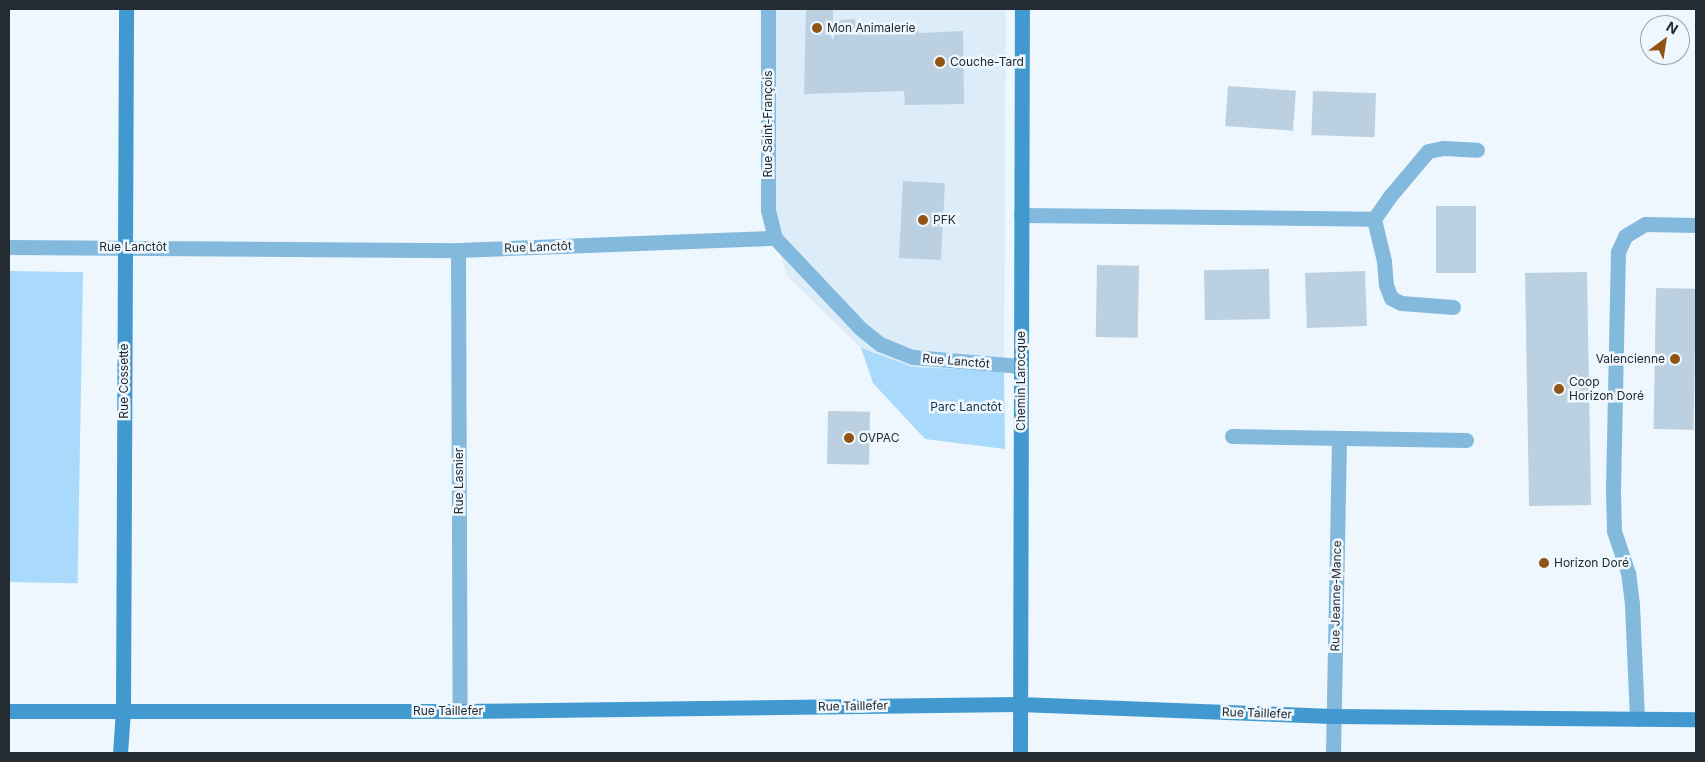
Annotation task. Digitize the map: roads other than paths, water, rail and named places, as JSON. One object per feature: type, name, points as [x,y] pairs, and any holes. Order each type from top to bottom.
[{"type":"street","name":"Rue Cossette","points":[[120,753],[123,710],[126,9]]},
{"type":"street","name":"Rue Saint-François","points":[[768,9],[768,210],[776,238]]},
{"type":"street","points":[[1017,9],[1022,9]]},
{"type":"street","name":"Chemin Larocque","points":[[1020,753],[1022,9]]},
{"type":"street","points":[[1452,307],[1402,303],[1391,298],[1386,285],[1384,261],[1374,219],[1391,194],[1428,151],[1443,148],[1477,150]]},
{"type":"street","points":[[1021,215],[1374,219]]},
{"type":"street","points":[[1637,719],[1632,604],[1628,573],[1614,531],[1613,489],[1618,252],[1625,236],[1645,224],[1696,226]]},
{"type":"street","name":"Rue Lanctôt","points":[[9,246],[458,250],[776,238],[860,328],[880,344],[913,357],[1021,366]]},
{"type":"street","name":"Rue Lasnier","points":[[458,250],[460,711]]},
{"type":"street","points":[[1232,436],[1466,440]]},
{"type":"street","name":"Rue Jeanne-Mance","points":[[1333,753],[1340,438]]},
{"type":"street","name":"Rue Taillefer","points":[[9,710],[460,711],[1019,704],[1333,716],[1696,719]]},
{"type":"place","name":"Mon Animalerie","points":[[817,28]]},
{"type":"place","name":"Couche-Tard","points":[[940,62]]},
{"type":"place","name":"PFK","points":[[923,220]]},
{"type":"place","name":"Valencienne","points":[[1675,359]]},
{"type":"place","name":"Coop Horizon Doré","points":[[1559,389]]},
{"type":"place","name":"OVPAC","points":[[849,438]]},
{"type":"place","name":"Horizon Doré","points":[[1544,563]]},
{"type":"park label","name":"Parc Lanctôt","points":[[966,407]]}]
